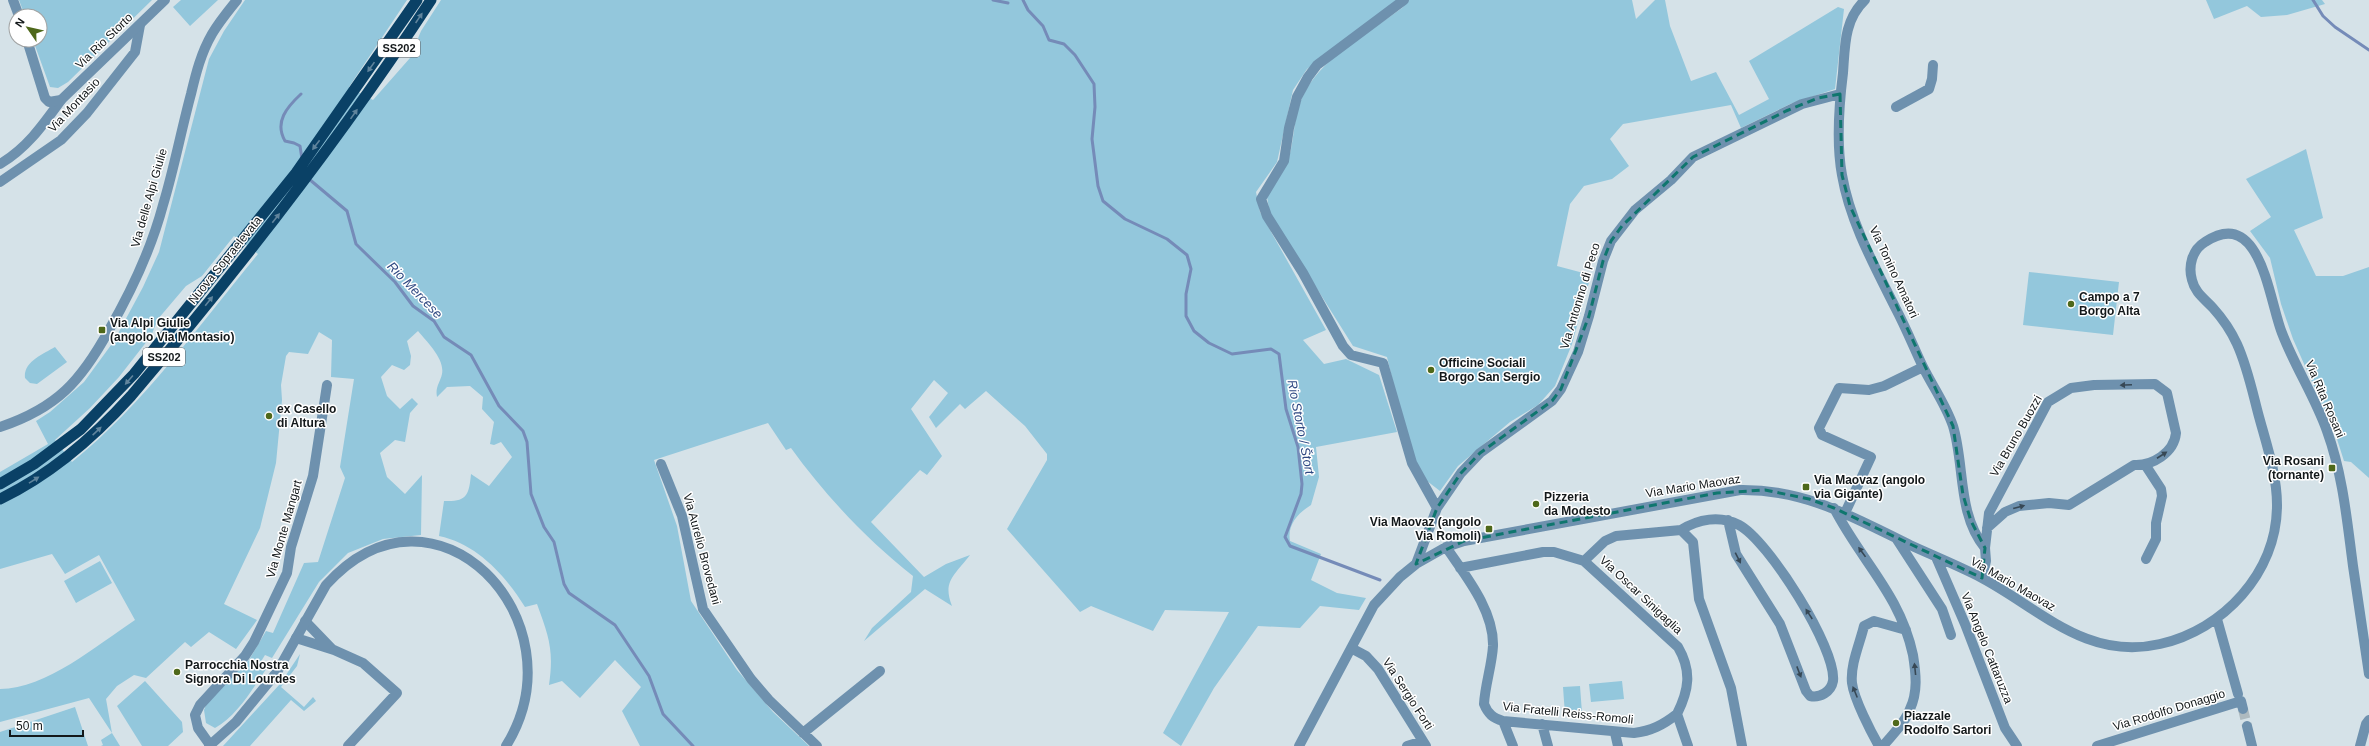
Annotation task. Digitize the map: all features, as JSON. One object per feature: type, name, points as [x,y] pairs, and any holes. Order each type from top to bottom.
[{"type":"highway","name":"Nuova Sopraelevata","points":[[0,484],[60,446],[85,425],[121,389],[296,173],[417,0]]},
{"type":"highway","name":"Nuova Sopraelevata","points":[[0,499],[43,474],[67,456],[97,430],[131,396],[252,249],[307,178],[366,97],[431,0]]},
{"type":"street","name":"Via Rio Storto","points":[[0,164],[23,148],[36,135],[61,100],[165,0]]},
{"type":"street","name":"Via delle Alpi Giulie","points":[[0,428],[44,408],[60,397],[77,381],[88,366],[122,307],[143,264],[163,206],[204,49],[222,17],[237,0]]},
{"type":"street","points":[[1404,0],[1317,66],[1308,77],[1293,111],[1284,161],[1261,199],[1267,216],[1303,273],[1343,346],[1352,355],[1383,363],[1412,462],[1437,508]]},
{"type":"street","name":"Via Tonino Amatori","points":[[1865,0],[1857,7],[1847,28],[1840,94],[1842,175],[1850,206],[1874,266],[1923,367],[1941,398],[1953,426],[1963,495],[1979,541],[1985,548]]},
{"type":"street","name":"Via Montasio","points":[[0,182],[62,140],[87,113],[136,52],[140,25]]},
{"type":"street","points":[[29,48],[45,98],[49,102],[61,100]]},
{"type":"street","points":[[1896,107],[1929,89],[1932,79],[1933,65]]},
{"type":"street","name":"Via Antonino di Peco","points":[[1416,564],[1437,508],[1461,473],[1480,452],[1552,401],[1562,389],[1578,352],[1603,262],[1611,241],[1635,210],[1671,180],[1693,157],[1802,104],[1840,94]]},
{"type":"street","name":"Via Rita Rosani","points":[[2200,245],[2212,237],[2227,234],[2240,237],[2250,244],[2259,256],[2282,334],[2328,432],[2339,473],[2369,674]]},
{"type":"street","name":"Via Mario Maovaz","points":[[1299,746],[1374,605],[1400,577],[1416,564],[1446,547],[1464,541],[1740,490],[1765,490],[1788,494],[1834,508],[1982,578],[2074,635],[2115,647],[2138,648],[2177,640],[2217,619],[2231,607],[2258,573],[2274,530],[2277,507],[2274,476],[2238,346],[2228,326],[2197,292],[2191,278],[2193,254],[2200,245]]},
{"type":"street","points":[[1845,514],[1871,457],[1822,436],[1819,428],[1839,388],[1869,390],[1884,386],[1923,367]]},
{"type":"street","name":"Via Bruno Buozzi","points":[[1982,578],[1986,561],[1985,548],[1989,513],[2048,402],[2071,388],[2155,384],[2164,389],[2167,393],[2175,425],[2175,440],[2169,451],[2146,466]]},
{"type":"street","name":"Via Monte Mangart","points":[[210,746],[198,728],[195,715],[200,705],[245,656],[254,642],[287,573],[292,547],[313,476],[326,385]]},
{"type":"street","name":"Via Aurelio Brovedani","points":[[661,464],[682,516],[703,609],[751,679],[817,746]]},
{"type":"street","points":[[1987,528],[2005,512],[2019,506],[2049,503],[2069,505],[2134,465],[2146,466],[2161,488],[2162,496],[2156,523],[2156,539],[2146,559]]},
{"type":"street","points":[[1834,508],[1843,526],[1887,590],[1906,630],[1915,667],[1916,686],[1911,708],[1905,719],[1883,746]]},
{"type":"street","points":[[1584,561],[1605,541],[1616,536],[1681,530],[1690,524],[1711,519],[1728,520],[1753,533],[1776,561],[1813,620],[1833,675],[1831,688],[1826,692],[1815,697],[1810,696],[1806,691],[1780,624],[1736,554],[1728,520]]},
{"type":"street","points":[[1681,530],[1693,542],[1699,599],[1731,688],[1742,746]]},
{"type":"street","points":[[1896,538],[1942,609],[1951,635]]},
{"type":"street","points":[[210,746],[251,706],[277,672],[326,586],[337,574],[352,561],[371,551],[400,543],[425,543],[444,547],[468,558],[478,565],[501,590],[518,620],[526,650],[526,697],[514,732],[506,746]]},
{"type":"street","name":"Via Fratelli Reiss-Romoli","points":[[1446,547],[1485,611],[1492,634],[1493,647],[1484,704],[1487,712],[1494,718],[1503,721],[1616,733],[1649,731],[1664,724],[1677,714]]},
{"type":"street","name":"Via Oscar Sinigaglia","points":[[1460,568],[1543,552],[1554,552],[1584,561],[1678,647],[1684,658],[1688,672],[1688,688],[1677,714]]},
{"type":"street","name":"Via Angelo Cattaruzza","points":[[1936,557],[1965,624],[2006,728],[2017,746]]},
{"type":"street","points":[[2217,619],[2238,694]]},
{"type":"street","points":[[306,621],[334,650]]},
{"type":"street","points":[[1879,746],[1869,728],[1852,685],[1864,626],[1874,622],[1906,630]]},
{"type":"street","points":[[296,638],[334,650],[363,663],[397,693],[348,746]]},
{"type":"street","name":"Via Sergio Forti","points":[[1351,648],[1366,656],[1378,669],[1424,744],[1407,746]]},
{"type":"street","points":[[803,733],[880,671]]},
{"type":"street","name":"Via Rodolfo Donaggio","points":[[2098,746],[2241,701],[2243,709]]},
{"type":"street","points":[[1677,714],[1688,746]]},
{"type":"street","points":[[2360,746],[2366,724],[2369,720]]},
{"type":"street","points":[[1503,721],[1513,746]]},
{"type":"street","points":[[1542,724],[1548,746]]},
{"type":"street","points":[[2247,726],[2252,746]]},
{"type":"street","points":[[1616,733],[1618,746]]},
{"type":"highlighted area","points":[[1840,94],[1842,175],[1850,206],[1953,426],[1963,495],[1971,521],[1985,548],[1982,578],[1834,508],[1809,499],[1765,490],[1717,493],[1464,541],[1416,564],[1437,508],[1461,473],[1480,453],[1552,401],[1561,389],[1589,316],[1603,261],[1611,241],[1622,226],[1693,157],[1786,111],[1818,98]]},
{"type":"shaded area","points":[[19,0],[152,0],[68,82],[58,88],[50,87],[36,48],[48,48],[48,8],[22,8]]},
{"type":"shaded area","points":[[181,0],[218,0],[190,26],[173,7]]},
{"type":"shaded area","points":[[245,0],[407,0],[349,87],[373,100],[410,58],[421,31],[441,0],[1397,0],[1307,69],[1293,90],[1277,162],[1256,192],[1260,212],[1326,330],[1303,340],[1324,364],[1346,359],[1379,375],[1397,432],[1316,447],[1319,477],[1311,505],[1294,520],[1290,530],[1290,541],[1321,554],[1311,580],[1337,593],[1366,598],[1359,610],[1320,606],[1300,628],[1258,626],[1214,688],[1181,746],[1163,733],[1229,612],[1165,610],[1153,631],[1091,606],[1080,612],[1007,529],[1047,460],[1047,454],[1025,426],[986,391],[965,409],[960,404],[936,428],[929,417],[948,393],[934,380],[911,409],[942,456],[927,475],[920,470],[871,522],[924,577],[946,564],[970,555],[955,573],[949,584],[948,590],[952,606],[925,589],[864,641],[872,628],[911,592],[913,576],[863,532],[832,500],[791,448],[786,450],[768,423],[654,460],[677,526],[691,601],[737,670],[773,712],[809,746],[640,746],[622,711],[641,687],[615,660],[580,698],[562,681],[549,685],[551,653],[545,626],[537,604],[525,607],[517,595],[489,562],[466,546],[439,536],[444,501],[458,500],[465,496],[468,492],[471,474],[489,486],[512,457],[501,442],[494,445],[490,444],[494,422],[482,409],[483,397],[470,386],[447,387],[437,397],[437,388],[442,374],[441,362],[430,345],[418,331],[407,341],[411,356],[410,365],[404,370],[392,365],[381,377],[387,396],[400,409],[412,398],[418,404],[410,413],[405,442],[395,440],[380,453],[387,477],[405,494],[422,475],[421,535],[383,539],[348,553],[319,582],[272,658],[265,655],[260,663],[267,668],[237,709],[223,723],[215,728],[206,723],[204,710],[208,700],[249,660],[266,631],[273,633],[304,563],[318,562],[345,478],[340,467],[354,379],[331,377],[332,340],[319,332],[308,354],[289,352],[286,356],[281,385],[282,400],[276,463],[260,528],[224,604],[257,620],[236,649],[209,632],[191,647],[185,642],[146,678],[134,675],[117,686],[106,699],[112,733],[89,698],[0,722],[0,689],[17,687],[35,682],[53,674],[88,653],[135,620],[99,555],[65,574],[52,554],[0,569],[0,472],[48,444],[36,421],[50,412],[84,382],[114,341],[143,287],[159,252],[209,59],[224,31]],"holes":[[[234,236],[258,254],[170,363],[147,389],[123,415],[72,462],[55,440],[90,408],[119,377],[151,336],[158,319],[186,286],[202,276]]]},
{"type":"shaded area","points":[[1409,0],[1632,0],[1636,19],[1655,0],[1665,0],[1670,26],[1691,81],[1716,72],[1739,115],[1769,99],[1749,61],[1838,7],[1844,9],[1835,89],[1790,104],[1741,128],[1731,105],[1623,124],[1610,139],[1629,166],[1612,179],[1584,186],[1570,204],[1557,266],[1591,275],[1572,344],[1555,386],[1538,405],[1510,422],[1458,466],[1440,491],[1427,481],[1409,449],[1387,357],[1353,346],[1270,214],[1267,197],[1287,162],[1302,97],[1314,78],[1337,55],[1402,8]]},
{"type":"shaded area","points":[[2206,0],[2322,0],[2325,4],[2287,15],[2261,17],[2247,6],[2214,19]]},
{"type":"shaded area","points":[[2306,149],[2323,218],[2294,230],[2316,276],[2343,276],[2369,267],[2369,478],[2351,462],[2344,461],[2336,436],[2293,339],[2281,304],[2270,258],[2250,231],[2271,217],[2246,179]]},
{"type":"shaded area","name":"Campo a 7 Borgo Alta","points":[[2029,272],[2119,282],[2113,335],[2023,325]]},
{"type":"shaded area","points":[[55,347],[67,362],[37,384],[30,383],[25,378],[27,367],[35,359]]},
{"type":"shaded area","points":[[100,561],[112,583],[76,603],[64,581]]},
{"type":"shaded area","points":[[300,654],[297,666],[281,687],[304,707],[313,697],[316,701],[304,711],[291,700],[250,746],[223,746],[280,684]]},
{"type":"shaded area","points":[[145,681],[182,722],[183,732],[168,746],[142,746],[117,706]]},
{"type":"shaded area","points":[[1622,681],[1624,699],[1591,702],[1589,684]]},
{"type":"shaded area","points":[[1580,686],[1582,713],[1565,715],[1563,687]]},
{"type":"shaded area","points":[[75,707],[88,746],[0,746],[0,732]]},
{"type":"shaded area","points":[[112,733],[120,746],[101,746],[103,745],[101,740]]},
{"type":"waterway","points":[[993,0],[1008,3]]},
{"type":"waterway","name":"Rio Storto / Štort","points":[[1023,0],[1028,10],[1043,26],[1049,40],[1064,44],[1075,55],[1094,84],[1095,107],[1092,139],[1098,186],[1103,201],[1125,219],[1167,239],[1187,255],[1191,269],[1186,294],[1186,316],[1194,331],[1209,343],[1232,354],[1271,349],[1279,354],[1286,409],[1298,447],[1302,484],[1301,494],[1285,537],[1290,546],[1380,580]]},
{"type":"waterway","points":[[2313,0],[2323,16],[2335,27],[2369,50]]},
{"type":"waterway","name":"Rio Mercese","points":[[301,94],[287,110],[281,127],[285,141],[300,146],[302,159]]},
{"type":"waterway","name":"Rio Mercese","points":[[309,179],[347,211],[356,244],[395,282],[413,306],[434,321],[444,337],[471,355],[499,406],[523,431],[527,442],[531,494],[544,527],[554,542],[564,584],[569,593],[615,625],[649,676],[663,714],[693,746]]},
{"type":"tunnel","points":[[2243,709],[2247,726]]},
{"type":"place","name":"Campo a 7 Borgo Alta","points":[[2071,304]]},
{"type":"place","name":"Via Alpi Giulie (angolo Via Montasio)","points":[[102,330]]},
{"type":"place","name":"Officine Sociali Borgo San Sergio","points":[[1431,370]]},
{"type":"place","name":"ex Casello di Altura","points":[[269,416]]},
{"type":"place","name":"Via Rosani (tornante)","points":[[2332,468]]},
{"type":"place","name":"Via Maovaz (angolo via Gigante)","points":[[1806,487]]},
{"type":"place","name":"Pizzeria da Modesto","points":[[1536,504]]},
{"type":"place","name":"Via Maovaz (angolo Via Romoli)","points":[[1489,529]]},
{"type":"place","name":"Parrocchia Nostra Signora Di Lourdes","points":[[177,672]]},
{"type":"place","name":"Piazzale Rodolfo Sartori","points":[[1896,723]]}]
